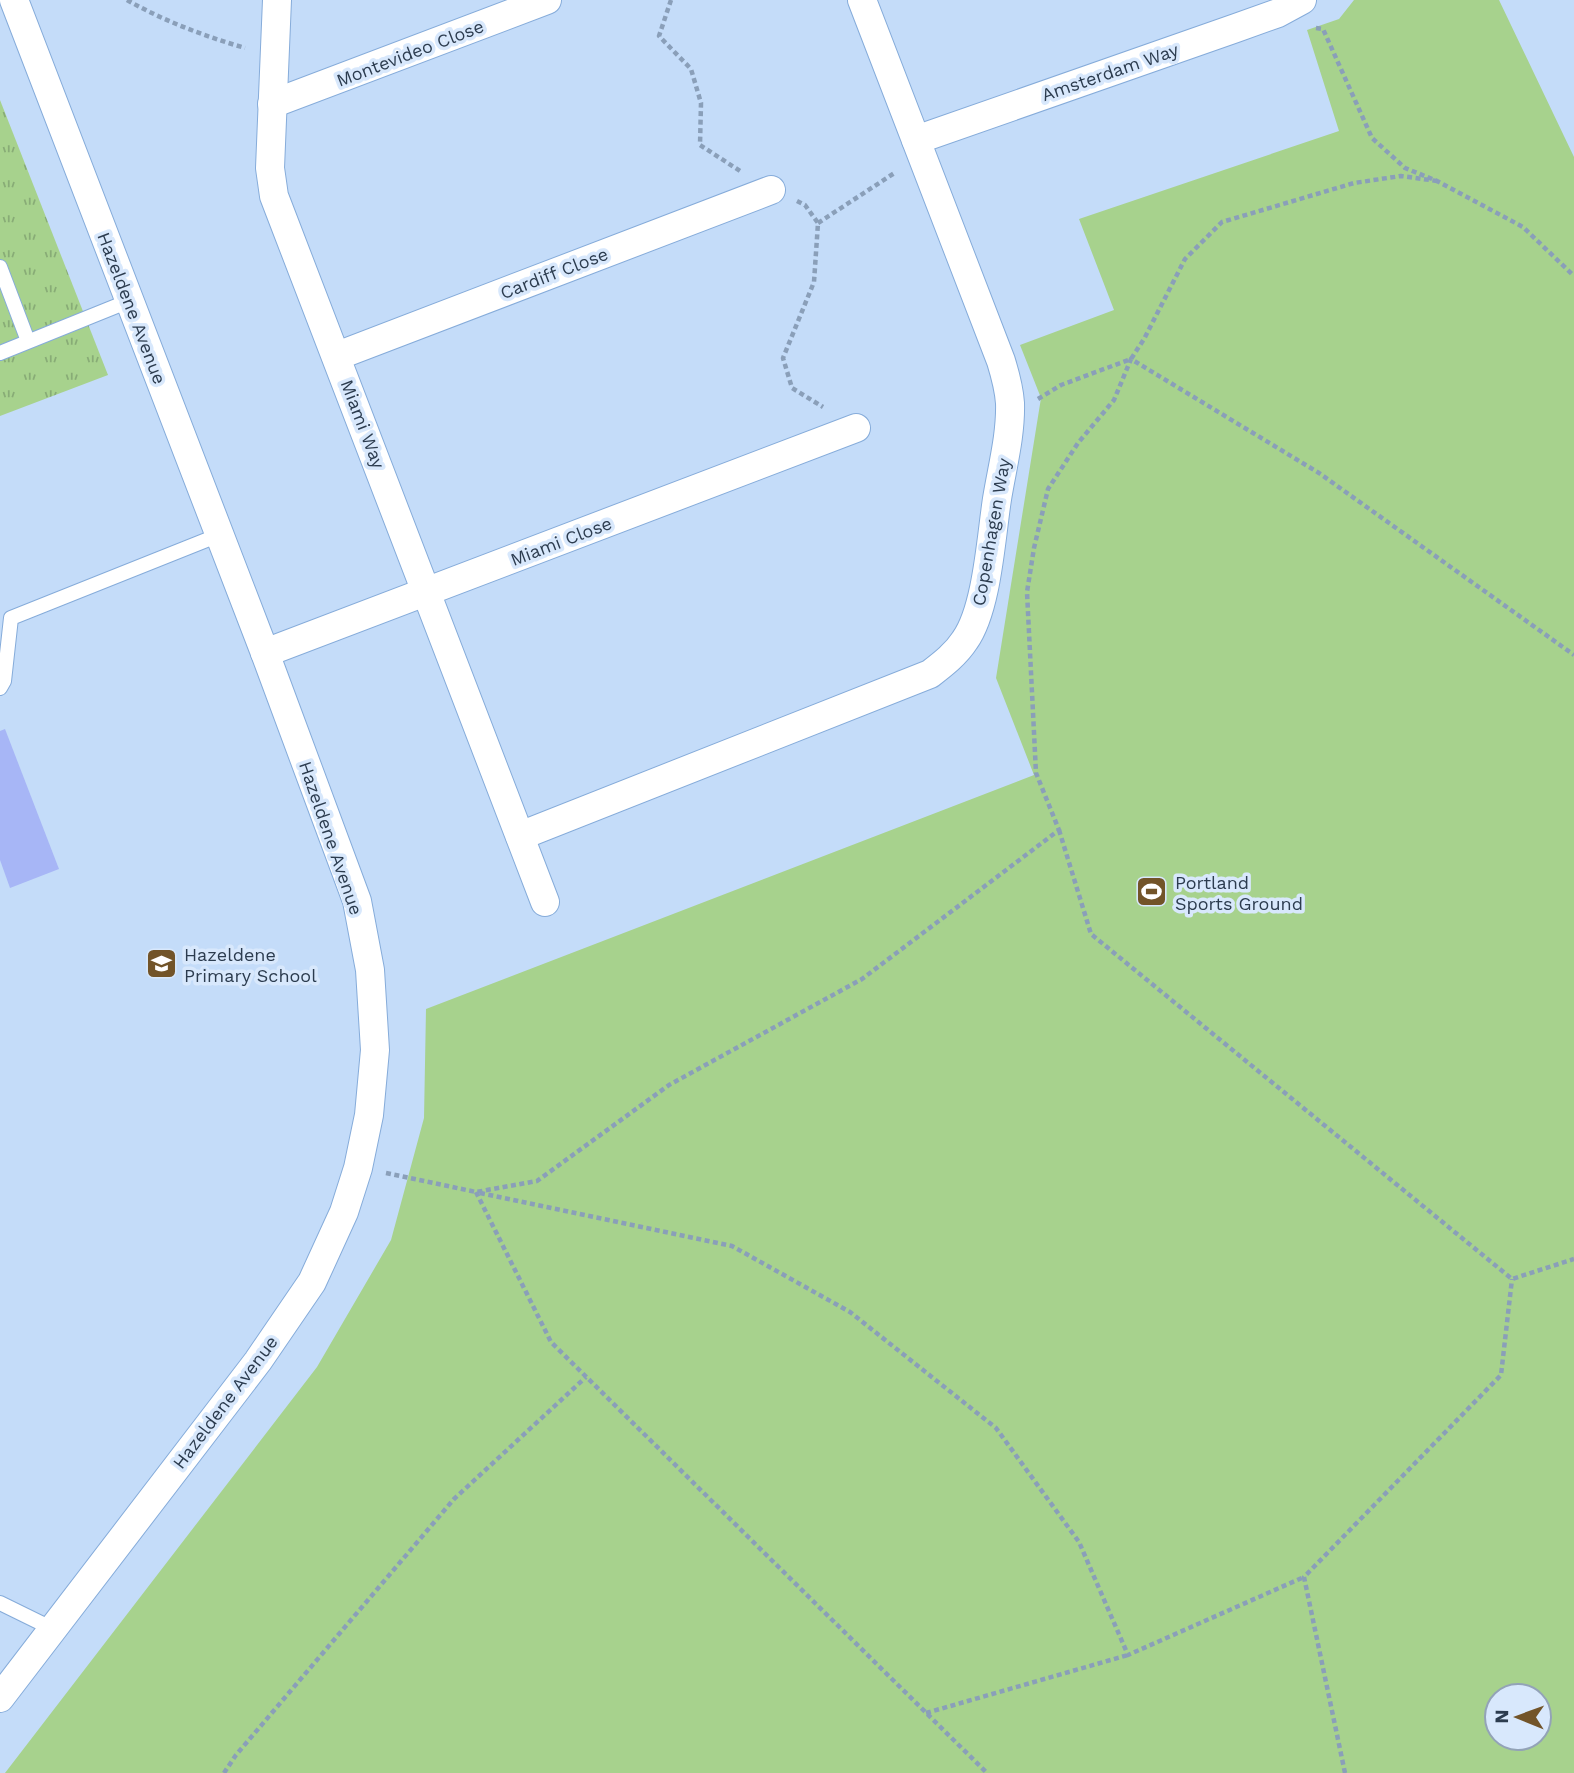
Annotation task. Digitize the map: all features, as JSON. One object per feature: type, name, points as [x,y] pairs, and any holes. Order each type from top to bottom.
[{"type":"street","name":"Hazeldene Avenue","points":[[0,1698],[258,1361],[312,1282],[344,1212],[358,1168],[369,1115],[375,1050],[370,970],[357,901],[265,653],[14,0]]},
{"type":"street","name":"Miami Way","points":[[277,0],[270,168],[274,196],[545,902]]},
{"type":"street","name":"Montevideo Close","points":[[272,104],[547,0]]},
{"type":"street","name":"Copenhagen Way","points":[[520,836],[930,674],[947,662],[966,639],[976,617],[1007,440],[1010,403],[1001,361],[862,0]]},
{"type":"street","name":"Amsterdam Way","points":[[916,140],[1278,13],[1301,0]]},
{"type":"street","name":"Cardiff Close","points":[[337,356],[771,190]]},
{"type":"street","name":"Miami Close","points":[[265,653],[856,428]]},
{"type":"lane","points":[[0,267],[29,341]]},
{"type":"lane","points":[[0,353],[129,301]]},
{"type":"lane","points":[[0,688],[4,681],[11,618],[219,535]]},
{"type":"lane","points":[[0,1603],[53,1629]]},
{"type":"path","points":[[127,0],[151,14],[256,51]]},
{"type":"path","points":[[671,0],[659,36],[691,69],[701,103],[700,145],[771,190],[805,205],[818,223],[814,282],[783,358],[792,388],[856,428]]},
{"type":"path","points":[[1301,0],[1303,26],[1323,29],[1372,138],[1405,168],[1437,181],[1523,227],[1574,276]]},
{"type":"path","points":[[818,223],[898,170],[916,140]]},
{"type":"path","points":[[1437,181],[1401,176],[1354,183],[1222,222],[1185,259],[1131,359],[1114,400],[1078,443],[1048,489],[1027,592],[1036,773],[1059,830],[1091,934],[1512,1279]]},
{"type":"path","points":[[1010,403],[1041,398],[1061,385],[1131,359]]},
{"type":"path","points":[[1131,359],[1319,472],[1574,655]]},
{"type":"path","points":[[476,1192],[537,1181],[669,1085],[862,979],[1059,830]]},
{"type":"path","points":[[358,1168],[732,1246],[850,1312],[996,1428],[1079,1542],[1128,1655]]},
{"type":"path","points":[[476,1192],[551,1342],[987,1773]]},
{"type":"path","points":[[1512,1279],[1574,1259]]},
{"type":"path","points":[[926,1713],[1128,1655],[1304,1577],[1501,1375],[1512,1279]]},
{"type":"path","points":[[224,1773],[454,1499],[586,1377]]},
{"type":"path","points":[[1304,1577],[1345,1773]]},
{"type":"green space","name":"Portland Sports Ground","points":[[1354,0],[1499,0],[1574,157],[1574,1773],[5,1773],[317,1367],[391,1240],[424,1118],[426,1009],[1034,775],[996,678],[1041,398],[1020,345],[1114,310],[1079,219],[1339,131],[1307,30],[1339,19]]},
{"type":"green space","points":[[0,100],[108,375],[0,416]]},
{"type":"building","points":[[5,729],[59,869],[10,888],[0,860],[0,731]]},
{"type":"place","name":"Portland Sports Ground","points":[[1152,892]]},
{"type":"place","name":"Hazeldene Primary School","points":[[161,964]]}]
